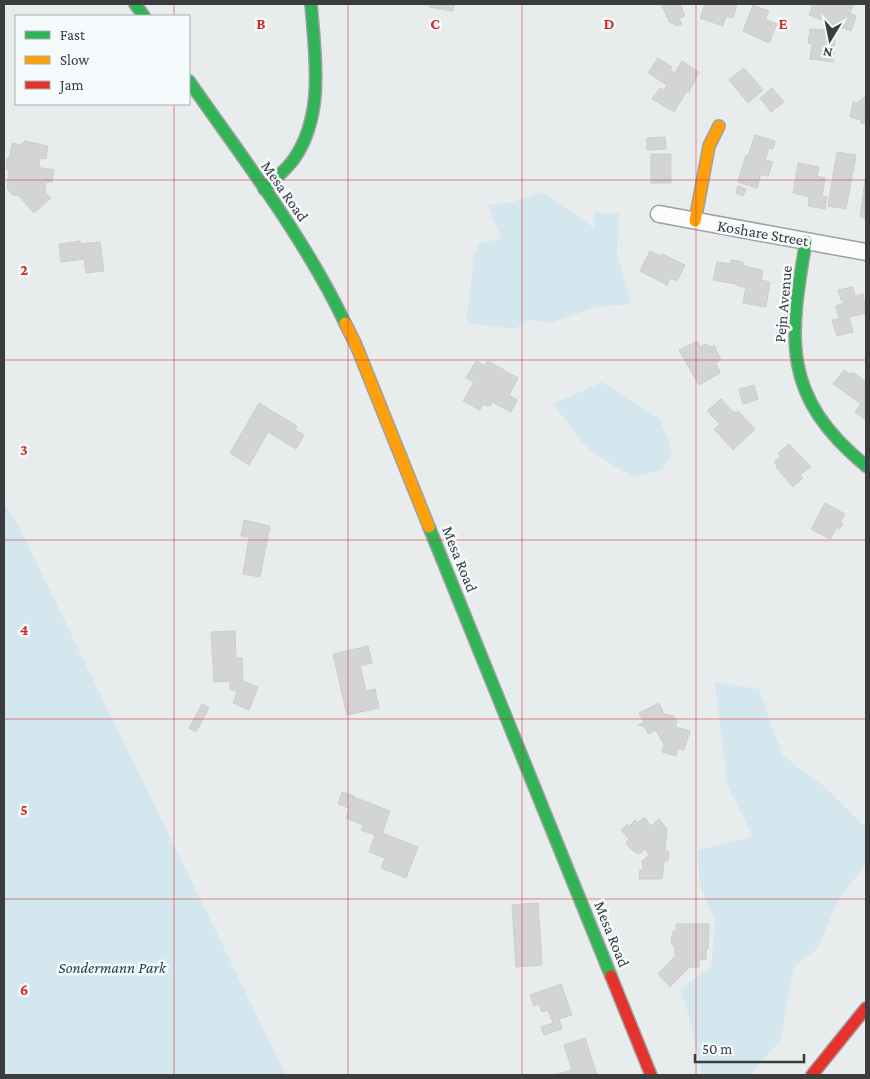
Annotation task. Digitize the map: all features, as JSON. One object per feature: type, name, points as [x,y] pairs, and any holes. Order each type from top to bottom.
[{"type":"main road","points":[[135,4],[143,15]]},
{"type":"main road","points":[[264,189],[292,162],[302,144],[314,105],[315,68],[311,4]]},
{"type":"main road","name":"Mesa Road","points":[[190,82],[311,258],[329,289],[356,345],[651,1075]]},
{"type":"main road","points":[[695,220],[709,146],[720,126]]},
{"type":"main road","name":"Pejn Avenue","points":[[806,241],[796,300],[796,359],[809,400],[820,421],[849,453],[866,466]]},
{"type":"main road","points":[[812,1075],[826,1068],[866,1008]]},
{"type":"street","name":"Koshare Street","points":[[659,214],[866,252]]},
{"type":"green space","points":[[543,192],[594,228],[594,212],[619,214],[617,252],[631,304],[596,307],[550,323],[528,320],[515,329],[466,323],[474,256],[479,243],[501,239],[488,205],[512,202]]},
{"type":"green space","points":[[602,382],[660,419],[672,453],[662,470],[632,477],[588,449],[553,404]]},
{"type":"green space","name":"Sondermann Park","points":[[4,502],[18,525],[286,1075],[4,1075]]},
{"type":"green space","points":[[715,682],[759,689],[782,755],[828,789],[866,827],[866,863],[837,903],[817,949],[794,966],[780,1041],[751,1074],[702,1075],[689,1016],[680,990],[711,966],[715,921],[699,883],[698,850],[753,837],[727,785]]},
{"type":"building","points":[[430,4],[454,4],[453,11],[429,7]]},
{"type":"building","points":[[661,4],[680,4],[685,16],[679,19],[682,24],[676,26],[673,22],[670,23]]},
{"type":"building","points":[[705,4],[737,4],[733,18],[726,16],[723,26],[700,18]]},
{"type":"building","points":[[813,4],[854,4],[850,13],[856,16],[851,31],[809,15]]},
{"type":"building","points":[[753,5],[769,11],[765,19],[777,24],[769,43],[743,31]]},
{"type":"building","points":[[810,29],[825,30],[825,36],[835,38],[833,62],[810,59],[812,44],[808,43]]},
{"type":"building","points":[[658,58],[672,67],[670,70],[675,73],[682,61],[699,72],[689,92],[687,91],[674,112],[652,99],[660,88],[664,90],[667,85],[648,73]]},
{"type":"building","points":[[744,68],[763,90],[748,103],[729,80]]},
{"type":"building","points":[[772,88],[784,102],[771,112],[760,98]]},
{"type":"building","points":[[864,97],[866,98],[866,124],[861,123],[861,120],[850,117],[853,102],[857,103]]},
{"type":"building","points":[[755,135],[775,141],[773,149],[769,148],[765,160],[773,162],[768,176],[761,174],[757,188],[738,182],[746,155],[748,156]]},
{"type":"building","points":[[665,137],[666,149],[647,150],[647,138]]},
{"type":"building","points":[[25,141],[48,146],[46,159],[40,158],[39,166],[54,170],[52,182],[46,182],[45,192],[51,198],[34,213],[19,196],[13,195],[7,188],[9,172],[6,168],[7,159],[10,156],[12,143],[21,145]]},
{"type":"building","points":[[837,152],[856,155],[846,209],[828,206]]},
{"type":"building","points":[[651,154],[671,154],[671,183],[651,183]]},
{"type":"building","points":[[798,163],[819,167],[817,176],[825,178],[822,196],[827,197],[825,209],[808,206],[809,197],[793,193]]},
{"type":"building","points":[[866,174],[866,218],[860,217]]},
{"type":"building","points":[[738,186],[746,189],[743,196],[736,193]]},
{"type":"building","points":[[80,241],[81,244],[100,242],[104,271],[86,273],[84,259],[61,262],[59,244]]},
{"type":"building","points":[[650,251],[661,256],[662,254],[685,265],[677,281],[670,278],[667,285],[640,271]]},
{"type":"building","points":[[731,260],[743,262],[743,266],[763,270],[761,280],[770,282],[766,307],[743,303],[746,286],[743,287],[713,280],[717,262],[731,264]]},
{"type":"building","points":[[853,287],[855,296],[863,294],[866,313],[849,317],[853,332],[837,336],[832,320],[839,319],[836,306],[844,303],[838,290]]},
{"type":"building","points":[[697,341],[700,347],[705,344],[711,347],[714,345],[721,360],[716,363],[720,373],[699,385],[679,350]]},
{"type":"building","points":[[476,361],[485,366],[488,361],[518,378],[509,395],[517,400],[511,412],[492,402],[491,405],[487,406],[483,404],[480,410],[463,401],[474,382],[466,378]]},
{"type":"building","points":[[844,370],[850,374],[853,372],[866,382],[866,420],[855,412],[861,404],[833,384]]},
{"type":"building","points":[[754,385],[758,399],[743,404],[739,389]]},
{"type":"building","points":[[721,399],[733,412],[739,412],[755,429],[733,450],[714,429],[720,424],[707,411]]},
{"type":"building","points":[[259,403],[297,426],[295,430],[304,435],[296,449],[268,432],[249,465],[230,453]]},
{"type":"building","points":[[789,444],[811,467],[800,475],[803,478],[793,487],[774,462],[781,456],[778,453]]},
{"type":"building","points":[[825,503],[845,514],[840,523],[843,524],[840,529],[837,527],[830,539],[811,529]]},
{"type":"building","points":[[244,520],[270,526],[260,577],[243,574],[249,537],[241,536]]},
{"type":"building","points":[[235,631],[236,658],[242,658],[243,681],[258,687],[249,710],[233,703],[237,692],[230,689],[230,681],[214,682],[211,632]]},
{"type":"building","points":[[368,646],[372,663],[360,666],[366,691],[375,689],[379,708],[347,715],[333,654]]},
{"type":"building","points":[[659,703],[664,714],[674,716],[677,722],[675,727],[690,731],[684,750],[678,748],[676,756],[662,752],[664,745],[656,730],[648,734],[645,727],[638,725],[644,722],[639,713]]},
{"type":"building","points":[[202,704],[209,708],[196,732],[189,728]]},
{"type":"building","points":[[342,792],[354,796],[349,808],[338,804]]},
{"type":"building","points":[[354,797],[390,811],[382,833],[418,847],[406,878],[381,868],[385,858],[369,852],[375,835],[361,830],[363,825],[346,818]]},
{"type":"building","points":[[644,817],[651,826],[659,819],[667,829],[665,851],[669,851],[668,861],[664,861],[662,879],[639,879],[640,870],[643,870],[642,861],[649,855],[645,849],[641,853],[636,853],[631,849],[626,843],[629,839],[621,830],[635,820],[638,823]]},
{"type":"building","points":[[538,903],[542,965],[516,967],[512,905]]},
{"type":"building","points":[[676,924],[709,924],[708,949],[706,949],[706,959],[699,960],[699,967],[690,967],[670,987],[658,974],[677,954],[675,954],[671,937],[673,937],[673,931],[676,931]]},
{"type":"building","points":[[561,984],[572,1015],[559,1019],[562,1029],[544,1035],[541,1027],[553,1023],[548,1010],[542,1012],[539,1004],[534,1006],[530,995]]},
{"type":"building","points":[[585,1038],[597,1075],[555,1075],[572,1070],[564,1045]]},
{"type":"traffic: fast","points":[[135,4],[143,15]]},
{"type":"traffic: fast","points":[[264,189],[294,159],[304,142],[310,123],[316,84],[311,4]]},
{"type":"traffic: fast","points":[[190,82],[292,229],[329,291],[345,323]]},
{"type":"traffic: fast","points":[[806,241],[796,308],[795,337],[798,364],[805,390],[818,415],[838,440],[866,466]]},
{"type":"traffic: fast","points":[[429,527],[611,976]]},
{"type":"traffic: slow","points":[[695,221],[709,146],[719,126]]},
{"type":"traffic: slow","points":[[345,323],[356,345],[429,527]]},
{"type":"traffic: jam","points":[[611,976],[651,1075]]},
{"type":"traffic: jam","points":[[812,1075],[866,1008]]}]
